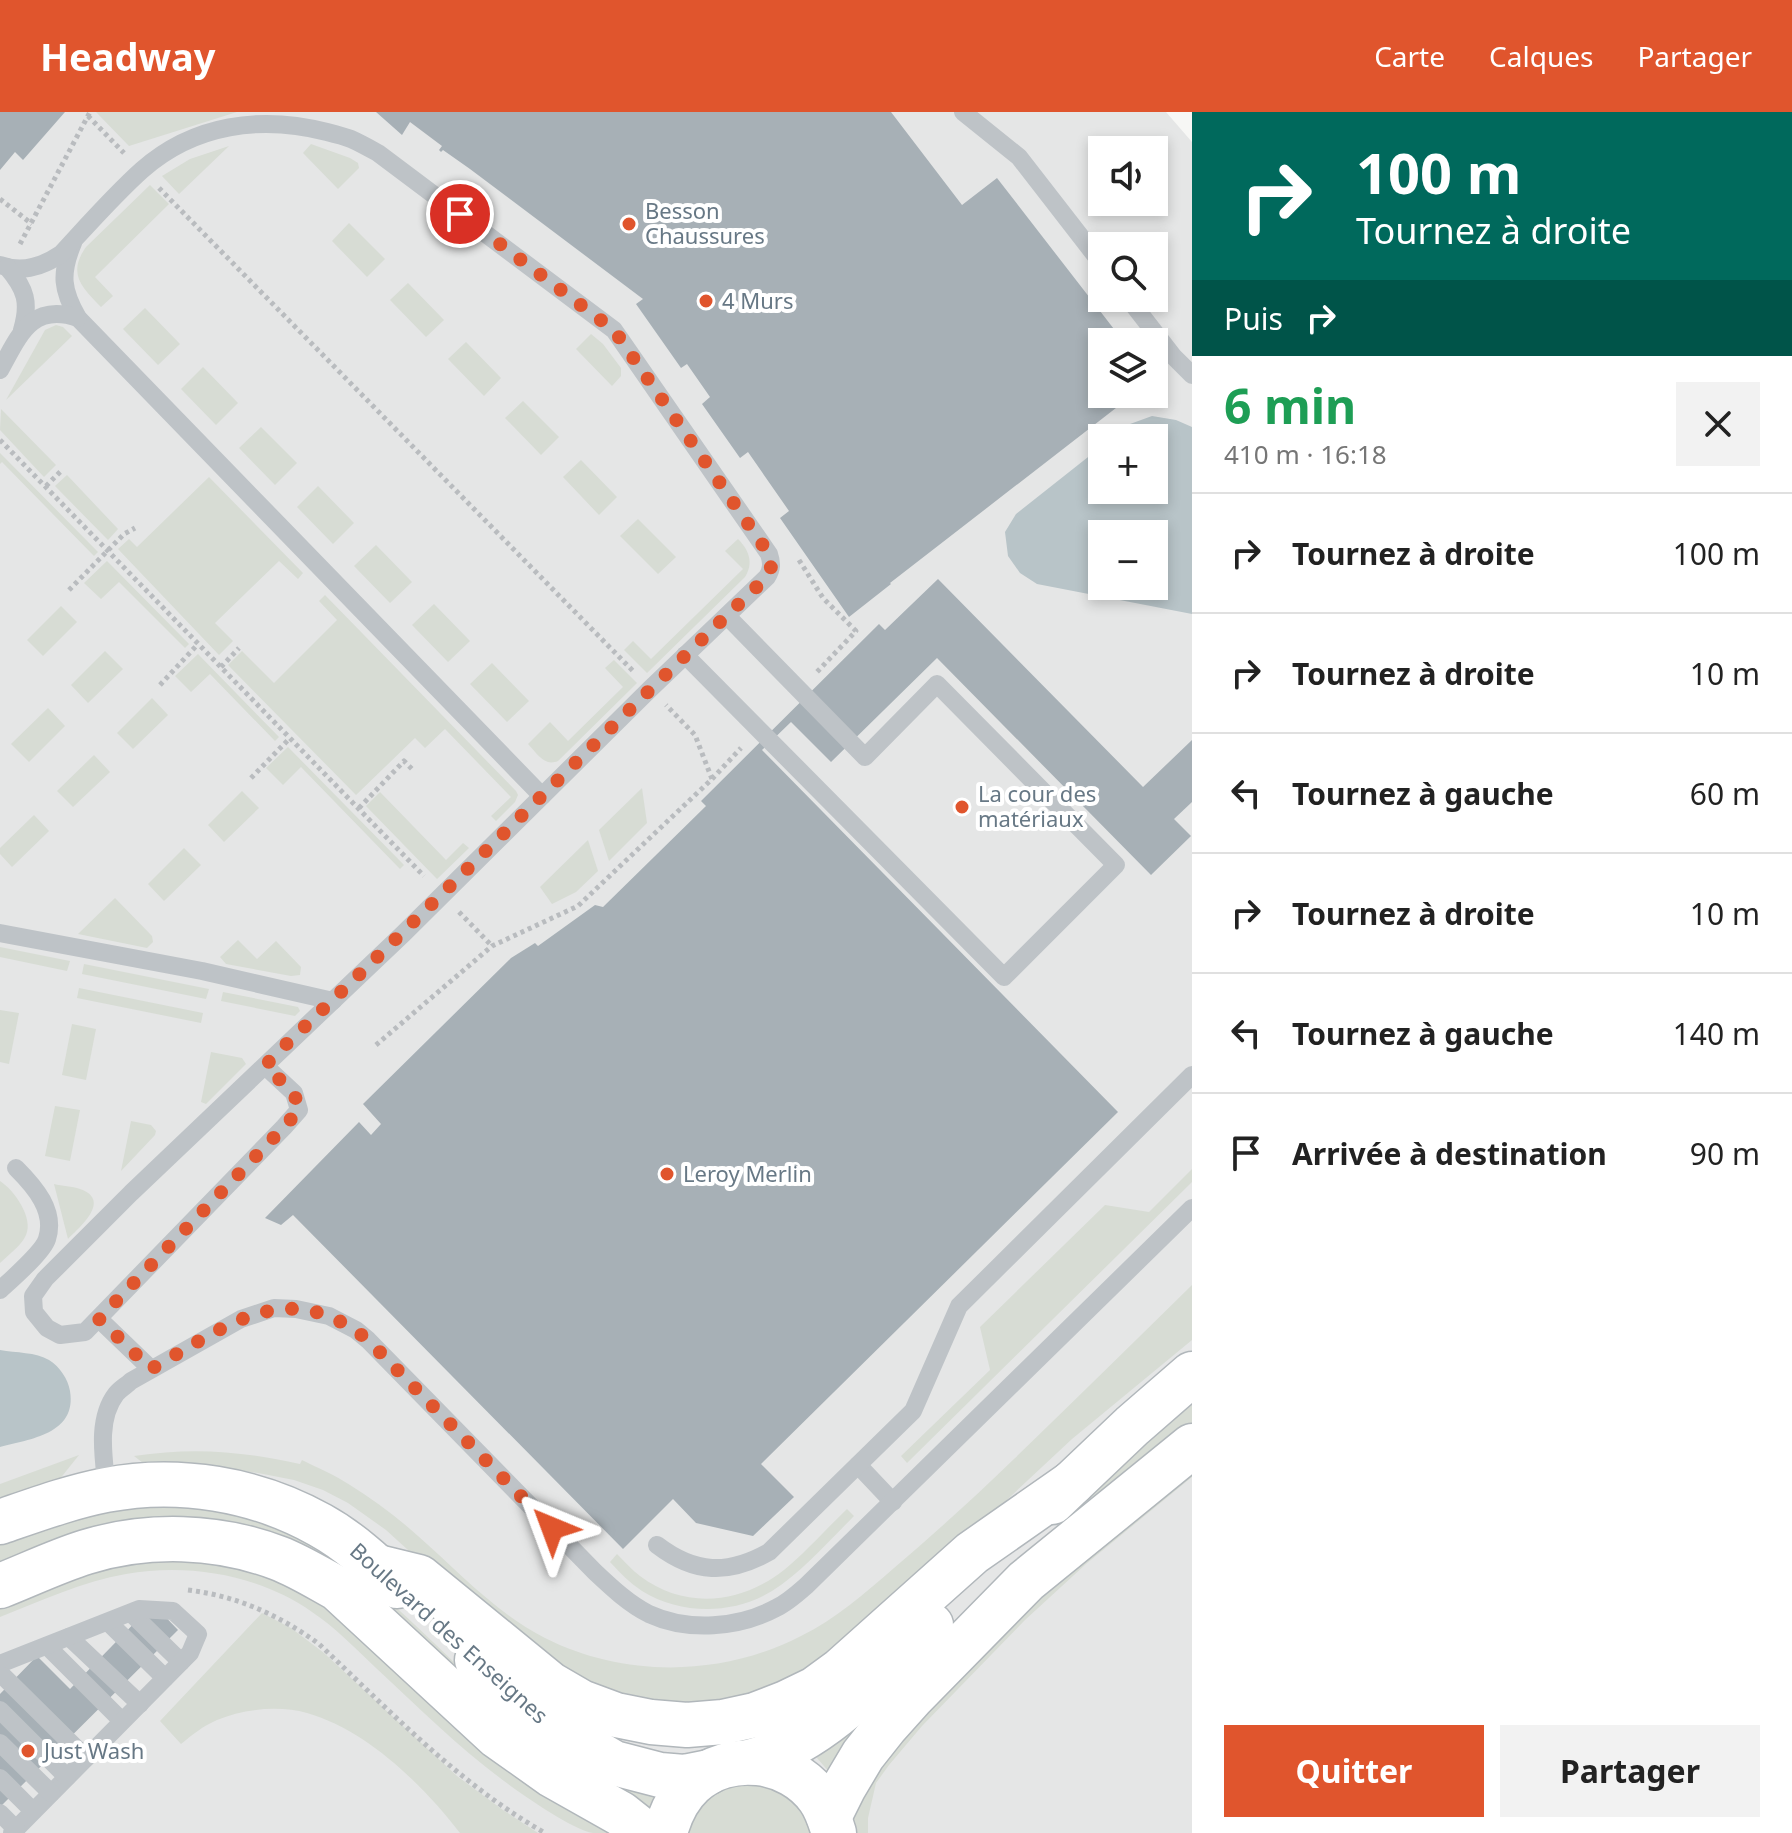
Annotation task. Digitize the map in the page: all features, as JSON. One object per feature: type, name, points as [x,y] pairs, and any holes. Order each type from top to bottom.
[{"type":"street","name":"Boulevard des Enseignes","points":[[0,1522],[107,1490],[148,1485],[220,1489],[288,1509],[350,1544],[532,1710],[571,1738],[614,1763],[660,1775],[684,1777],[788,1749],[861,1694],[1072,1483],[1192,1374]]},
{"type":"street","points":[[831,1825],[844,1787],[863,1755],[912,1697],[1026,1581],[1192,1446]]},
{"type":"street","points":[[378,1567],[419,1577],[550,1684],[581,1702],[616,1715],[651,1722],[687,1725],[723,1722],[755,1715],[815,1689],[841,1670],[972,1553],[1072,1483]]},
{"type":"street","name":"Boulevard des Enseignes","points":[[0,1586],[85,1552],[149,1540],[214,1542],[278,1558],[338,1589],[497,1736],[552,1775],[621,1814],[645,1833]]},
{"type":"street","points":[[665,1833],[679,1799],[692,1784],[729,1767],[769,1764],[806,1783],[820,1798],[831,1825]]},
{"type":"lane","points":[[963,112],[1019,157],[1088,246]]},
{"type":"lane","points":[[4,266],[26,269],[45,265],[61,254],[142,170],[163,154],[204,134],[234,126],[265,123],[307,127],[349,138],[378,153],[614,330],[769,554],[772,563],[767,577],[45,1279],[33,1296],[34,1312],[47,1328],[60,1335],[85,1332],[299,1110],[294,1093],[265,1066]]},
{"type":"lane","points":[[74,239],[63,278],[67,299],[78,318],[542,796]]},
{"type":"lane","points":[[0,370],[22,331],[27,314],[26,296],[18,281],[4,266]]},
{"type":"lane","points":[[1139,312],[1192,375]]},
{"type":"lane","points":[[22,331],[47,314],[63,313],[78,318]]},
{"type":"lane","points":[[685,655],[1004,977],[1116,865],[937,684],[865,757],[727,616]]},
{"type":"lane","points":[[0,933],[202,971],[333,1001]]},
{"type":"lane","points":[[657,1545],[673,1557],[701,1567],[732,1568],[769,1552],[913,1411],[959,1306],[1192,1075]]},
{"type":"lane","points":[[0,1290],[47,1242],[50,1216],[34,1187],[16,1168]]},
{"type":"lane","points":[[107,1490],[103,1444],[106,1416],[116,1395],[131,1381],[241,1319],[262,1311],[274,1308],[319,1313],[340,1321],[368,1340],[611,1588],[650,1614],[681,1623],[716,1625],[750,1620],[779,1607],[806,1586],[1192,1208]]},
{"type":"lane","points":[[99,1319],[151,1369]]},
{"type":"lane","points":[[858,1465],[893,1502]]},
{"type":"lane","points":[[0,1664],[139,1609],[173,1611],[198,1634],[190,1653],[14,1831],[0,1813]]},
{"type":"lane","points":[[131,1613],[181,1662]]},
{"type":"lane","points":[[108,1622],[165,1678]]},
{"type":"lane","points":[[69,1637],[140,1704]]},
{"type":"lane","points":[[47,1646],[122,1721]]},
{"type":"lane","points":[[0,1676],[86,1758]]},
{"type":"lane","points":[[0,1710],[67,1777]]},
{"type":"lane","points":[[0,1743],[51,1793]]},
{"type":"lane","points":[[0,1778],[33,1811]]},
{"type":"path","points":[[4,266],[32,224],[89,114],[695,735],[712,779],[578,906],[492,946],[376,1045]]},
{"type":"path","points":[[0,199],[32,224]]},
{"type":"path","points":[[0,440],[492,946]]},
{"type":"path","points":[[46,486],[62,470]]},
{"type":"path","points":[[69,590],[124,534],[135,528]]},
{"type":"path","points":[[160,685],[198,644]]},
{"type":"path","points":[[221,667],[239,648]]},
{"type":"path","points":[[251,778],[290,738]]},
{"type":"path","points":[[359,809],[404,761],[414,771]]},
{"type":"path","points":[[184,1590],[230,1598],[253,1606],[300,1631],[319,1644],[461,1776],[545,1833]]},
{"type":"shaded area","points":[[0,112],[1166,112],[1192,142],[1192,1833],[0,1833]]},
{"type":"shaded area","points":[[96,112],[237,112],[129,146]]},
{"type":"shaded area","points":[[311,144],[350,158],[358,163],[359,168],[338,189],[303,153]]},
{"type":"shaded area","points":[[229,146],[179,194],[162,176],[190,159]]},
{"type":"shaded area","points":[[150,185],[169,204],[95,277],[113,296],[101,307],[79,280],[80,257],[86,247]]},
{"type":"shaded area","points":[[349,223],[385,259],[367,277],[332,241]]},
{"type":"shaded area","points":[[408,283],[444,320],[426,337],[390,300]]},
{"type":"shaded area","points":[[145,308],[180,344],[158,365],[123,329]]},
{"type":"shaded area","points":[[56,325],[72,336],[6,400],[45,330]]},
{"type":"shaded area","points":[[591,334],[621,368],[621,376],[612,386],[576,349]]},
{"type":"shaded area","points":[[466,342],[501,378],[484,396],[448,359]]},
{"type":"shaded area","points":[[203,367],[238,403],[216,425],[181,389]]},
{"type":"shaded area","points":[[523,401],[559,437],[541,455],[505,418]]},
{"type":"shaded area","points":[[1,409],[56,465],[44,477],[0,430]]},
{"type":"shaded area","points":[[1152,416],[1176,420],[1192,427],[1192,614],[1120,600],[1168,600],[1168,520],[1088,520],[1088,594],[1037,584],[1020,573],[1008,556],[1005,532],[1016,514],[1088,457],[1088,504],[1168,504],[1168,424],[1130,424]]},
{"type":"shaded area","points":[[261,427],[297,463],[275,485],[239,448]]},
{"type":"shaded area","points":[[0,453],[98,552],[94,556],[2,462],[0,464]]},
{"type":"shaded area","points":[[581,460],[617,497],[599,515],[563,477]]},
{"type":"shaded area","points":[[67,475],[118,529],[108,540],[55,486]]},
{"type":"shaded area","points":[[209,477],[303,573],[298,579],[279,561],[215,623],[233,641],[219,655],[118,549],[129,539],[137,547]]},
{"type":"shaded area","points":[[318,486],[354,523],[333,544],[297,507]]},
{"type":"shaded area","points":[[638,519],[676,557],[658,574],[620,536]]},
{"type":"shaded area","points":[[738,539],[749,557],[745,577],[647,673],[624,650],[633,641],[651,659],[743,569],[725,551]]},
{"type":"shaded area","points":[[376,545],[412,582],[390,603],[354,566]]},
{"type":"shaded area","points":[[107,561],[189,644],[185,648],[119,582],[101,599],[84,583]]},
{"type":"shaded area","points":[[325,595],[516,791],[515,802],[496,821],[491,816],[511,797],[445,729],[425,748],[415,738],[356,795],[228,665],[242,651],[274,683],[337,620],[319,601]]},
{"type":"shaded area","points":[[434,604],[470,641],[448,662],[412,625]]},
{"type":"shaded area","points":[[61,606],[77,622],[43,656],[27,640]]},
{"type":"shaded area","points":[[105,651],[123,669],[88,703],[71,685]]},
{"type":"shaded area","points":[[198,654],[279,737],[275,741],[210,674],[191,692],[175,676]]},
{"type":"shaded area","points":[[614,660],[637,683],[558,761],[549,762],[541,758],[528,744],[550,722],[568,741],[623,687],[605,668]]},
{"type":"shaded area","points":[[492,663],[529,701],[507,722],[470,684]]},
{"type":"shaded area","points":[[152,698],[168,715],[133,749],[117,733]]},
{"type":"shaded area","points":[[48,708],[65,726],[29,762],[11,744]]},
{"type":"shaded area","points":[[288,747],[404,865],[400,869],[301,767],[283,785],[266,768]]},
{"type":"shaded area","points":[[94,755],[110,772],[73,807],[57,791]]},
{"type":"shaded area","points":[[642,788],[647,823],[609,861],[599,830]]},
{"type":"shaded area","points":[[242,791],[259,808],[224,842],[208,825]]},
{"type":"shaded area","points":[[380,792],[446,860],[463,843],[469,848],[437,879],[366,806]]},
{"type":"shaded area","points":[[34,815],[49,831],[12,867],[0,854],[0,848]]},
{"type":"shaded area","points":[[588,840],[598,871],[576,892],[552,904],[540,887]]},
{"type":"shaded area","points":[[184,848],[201,865],[164,901],[148,884]]},
{"type":"shaded area","points":[[115,898],[152,936],[153,942],[147,948],[78,934]]},
{"type":"shaded area","points":[[238,940],[257,959],[276,941],[301,967],[300,975],[226,964],[220,957]]},
{"type":"shaded area","points":[[0,947],[70,961],[67,971],[0,957]]},
{"type":"shaded area","points":[[84,964],[209,989],[206,999],[82,974]]},
{"type":"shaded area","points":[[79,988],[203,1013],[201,1023],[77,998]]},
{"type":"shaded area","points":[[223,992],[298,1007],[300,1011],[295,1016],[221,1001]]},
{"type":"shaded area","points":[[0,1010],[19,1013],[9,1064],[0,1062]]},
{"type":"shaded area","points":[[72,1024],[96,1029],[86,1080],[62,1075]]},
{"type":"shaded area","points":[[211,1052],[242,1058],[246,1064],[206,1104],[201,1102]]},
{"type":"shaded area","points":[[55,1106],[80,1110],[70,1161],[45,1156]]},
{"type":"shaded area","points":[[131,1121],[151,1125],[156,1131],[121,1171]]},
{"type":"shaded area","points":[[1192,1169],[1192,1182],[907,1463],[901,1456],[990,1370],[980,1327],[1105,1205],[1149,1212]]},
{"type":"shaded area","points":[[0,1181],[21,1205],[28,1228],[21,1242],[0,1263]]},
{"type":"shaded area","points":[[54,1184],[80,1189],[93,1200],[90,1214],[68,1239]]},
{"type":"shaded area","points":[[1192,1285],[1192,1340],[1072,1439],[856,1641],[807,1678],[706,1713],[610,1701],[442,1581],[386,1530],[348,1503],[323,1490],[258,1473],[220,1468],[147,1466],[134,1456],[197,1451],[237,1453],[300,1464],[302,1460],[344,1481],[385,1509],[510,1617],[545,1638],[575,1651],[640,1666],[706,1665],[771,1649],[814,1629],[850,1605],[985,1487]]},
{"type":"shaded area","points":[[0,1350],[38,1355],[53,1363],[67,1382],[70,1405],[59,1426],[49,1432],[0,1447]]},
{"type":"shaded area","points":[[1192,1405],[1192,1430],[830,1773],[817,1755],[886,1702],[1116,1468]]},
{"type":"shaded area","points":[[79,1455],[59,1480],[0,1506],[0,1484]]},
{"type":"shaded area","points":[[1192,1459],[1192,1477],[1086,1564],[1025,1620],[922,1726],[876,1783],[868,1833],[853,1833],[857,1792],[910,1713]]},
{"type":"shaded area","points":[[168,1502],[231,1508],[269,1520],[306,1537],[356,1571],[533,1732],[574,1761],[596,1772],[617,1782],[659,1793],[655,1805],[650,1811],[646,1810],[528,1739],[365,1592],[328,1566],[281,1543],[210,1525],[141,1523],[85,1535],[0,1568],[0,1539],[75,1513],[130,1503]]},
{"type":"shaded area","points":[[847,1509],[854,1516],[783,1584],[757,1599],[724,1608],[690,1608],[657,1599],[625,1578],[610,1562],[617,1554],[640,1576],[675,1594],[694,1598],[731,1596],[750,1590],[784,1570]]},
{"type":"shaded area","points":[[176,1553],[295,1582],[623,1833],[584,1830],[534,1802],[454,1741],[321,1618],[291,1599],[247,1581],[199,1571],[126,1574],[78,1586],[0,1617],[0,1600],[72,1573]]},
{"type":"shaded area","points":[[262,1613],[291,1628],[324,1653],[457,1776],[538,1833],[460,1833],[429,1796],[392,1761],[351,1732],[307,1713],[261,1709],[238,1713],[207,1725],[181,1744],[160,1721]]},
{"type":"shaded area","points":[[733,1783],[769,1784],[799,1805],[812,1833],[686,1833],[702,1802]]},
{"type":"building","points":[[0,112],[65,112],[23,160],[15,152],[0,170]]},
{"type":"building","points":[[376,112],[891,112],[962,205],[997,178],[1088,296],[1088,312],[1101,312],[1113,328],[1088,328],[1088,408],[1116,408],[1095,424],[1088,424],[1088,430],[849,617],[780,518],[789,511],[748,452],[740,458],[702,404],[710,397],[687,364],[681,368],[636,304],[643,299],[470,169],[443,150],[441,152],[442,146],[410,122],[402,135]]},
{"type":"building","name":"Leroy Merlin","points":[[938,579],[1143,787],[1192,740],[1192,802],[1174,819],[1191,836],[1151,875],[937,658],[831,762],[791,722],[762,750],[1118,1112],[761,1464],[794,1497],[753,1536],[696,1523],[673,1499],[623,1549],[293,1215],[281,1225],[265,1218],[359,1122],[371,1135],[381,1124],[363,1104],[511,958],[535,943],[538,946],[595,905],[603,907],[706,806],[701,801],[879,624],[885,630]]},
{"type":"building","name":"Just Wash","points":[[153,1604],[178,1630],[0,1807],[0,1694],[37,1656],[70,1689]]},
{"type":"place","name":"Besson Chaussures","points":[[629,224]]},
{"type":"place","name":"4 Murs","points":[[706,301]]},
{"type":"place","name":"La cour des matériaux","points":[[962,807]]},
{"type":"place","name":"Leroy Merlin","points":[[667,1174]]},
{"type":"place","name":"Just Wash","points":[[28,1751]]},
{"type":"route","points":[[460,214],[614,330],[769,554],[771,571],[265,1066],[294,1093],[299,1110],[99,1319],[151,1369],[241,1319],[262,1311],[296,1309],[340,1321],[368,1340],[552,1528]]}]
